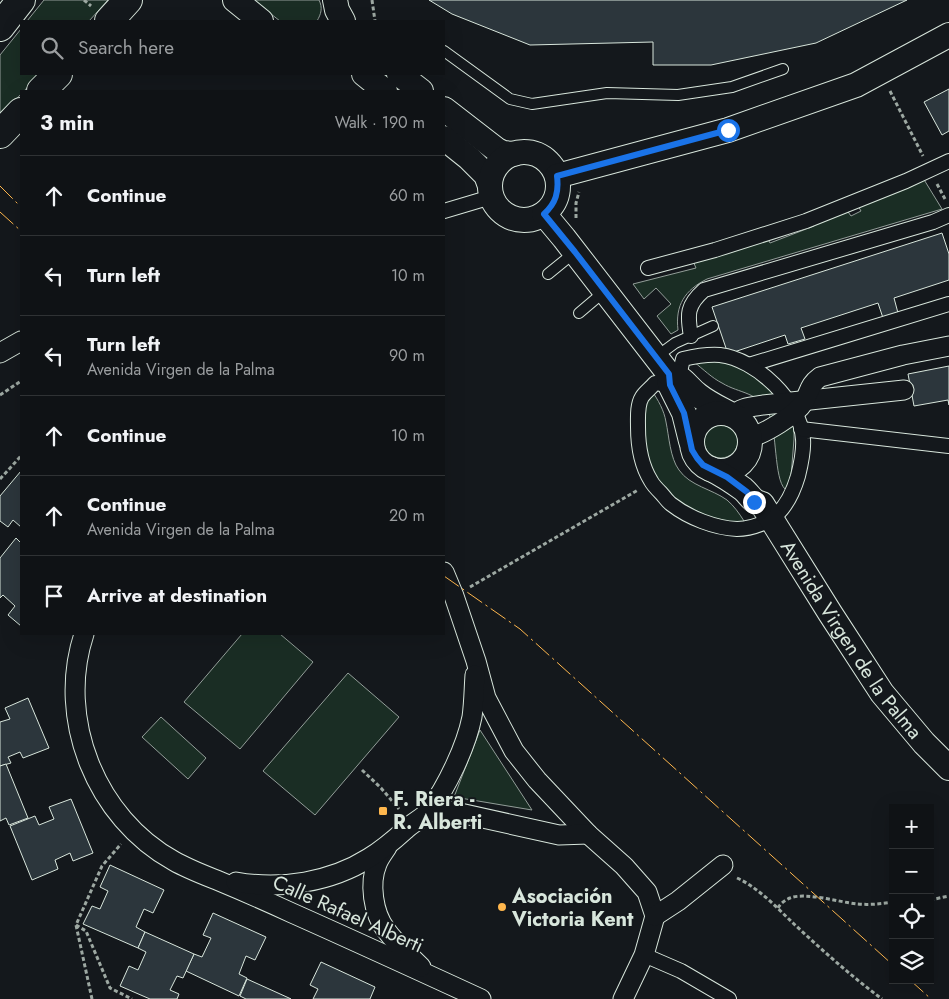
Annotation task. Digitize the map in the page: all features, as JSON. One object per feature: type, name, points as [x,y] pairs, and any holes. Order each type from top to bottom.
[{"type":"highway","points":[[0,27],[21,0]]},
{"type":"highway","points":[[110,20],[128,0]]},
{"type":"highway","points":[[43,90],[57,75]]},
{"type":"highway","points":[[0,134],[20,113]]},
{"type":"street","points":[[235,0],[260,20]]},
{"type":"street","points":[[557,176],[728,130],[856,85],[949,35]]},
{"type":"street","points":[[365,75],[384,90]]},
{"type":"street","points":[[399,75],[420,90]]},
{"type":"street","points":[[445,110],[497,150],[514,154]]},
{"type":"street","points":[[445,139],[486,175],[490,192],[496,206],[513,219],[524,221],[535,219],[544,214],[557,197],[557,176],[552,166],[535,154],[524,152],[514,154],[504,158],[496,166],[491,176],[490,192]]},
{"type":"street","points":[[648,268],[715,250],[806,221],[906,181],[949,161]]},
{"type":"street","points":[[445,211],[490,192]]},
{"type":"street","points":[[544,214],[669,373],[697,395],[738,418],[745,425],[750,440],[748,451],[738,465],[729,470],[720,471],[703,465],[697,458],[692,450],[684,413],[669,373]]},
{"type":"street","points":[[691,336],[688,320],[690,308],[695,298],[704,290],[949,216]]},
{"type":"street","points":[[749,365],[949,304]]},
{"type":"street","points":[[0,353],[20,342]]},
{"type":"street","points":[[797,411],[814,381],[820,376],[910,353],[949,346]]},
{"type":"street","points":[[701,355],[722,355],[749,365],[775,384],[797,411],[803,438],[801,462],[795,488],[786,505],[766,511],[756,526],[738,529],[716,525],[691,517],[670,504],[651,483],[642,463],[638,439],[638,415],[641,398],[655,383],[669,373],[683,359],[701,355]]},
{"type":"street","points":[[750,440],[774,427],[797,411],[904,390]]},
{"type":"street","points":[[732,415],[744,408],[797,411],[949,446]]},
{"type":"street","points":[[691,441],[697,424],[704,417],[712,413],[721,412],[732,415]]},
{"type":"street","name":"Avenida Virgen de la Palma","points":[[750,440],[754,472],[765,498],[766,511]]},
{"type":"street","name":"Avenida Virgen de la Palma","points":[[711,469],[727,477],[747,492],[754,502],[766,511],[882,693],[924,743],[949,768]]},
{"type":"street","points":[[445,576],[449,592],[476,662],[486,698],[514,751],[537,780],[588,834],[624,866],[648,892],[655,916],[644,955],[623,999]]},
{"type":"street","name":"Calle Rafael Alberti","points":[[84,635],[76,669],[75,694],[82,744],[90,768],[102,790],[116,811],[133,830],[152,847],[174,860],[481,999]]},
{"type":"street","name":"Calle Rafael Alberti","points":[[197,871],[221,879],[246,884],[271,886],[296,884],[345,870],[368,859],[388,845],[428,812],[455,766],[472,716],[476,662]]},
{"type":"street","points":[[428,812],[451,810],[559,835],[588,834]]},
{"type":"street","points":[[388,845],[377,864],[372,886],[375,908],[385,929],[407,954],[431,976]]},
{"type":"street","points":[[655,916],[678,901],[724,865]]},
{"type":"street","points":[[644,955],[681,971],[729,999]]},
{"type":"lane","points":[[445,52],[510,99],[532,104],[607,93],[678,94],[714,90],[732,87],[783,69]]},
{"type":"lane","points":[[548,274],[575,252]]},
{"type":"lane","points":[[579,313],[606,291]]},
{"type":"lane","points":[[669,373],[675,343],[713,326]]},
{"type":"path","points":[[372,0],[375,20]]},
{"type":"path","points":[[893,96],[945,200]]},
{"type":"path","points":[[577,220],[576,203],[579,192],[586,182],[584,169]]},
{"type":"path","points":[[0,395],[20,382]]},
{"type":"path","points":[[1,477],[20,457]]},
{"type":"path","points":[[478,583],[639,490]]},
{"type":"path","points":[[362,770],[403,814],[407,828]]},
{"type":"path","points":[[92,999],[76,925],[102,866],[133,830]]},
{"type":"path","points":[[724,865],[732,876],[753,888],[778,908],[835,960],[882,999]]},
{"type":"path","points":[[778,908],[781,903],[790,898],[806,896],[857,904],[889,903]]},
{"type":"path","points":[[934,899],[949,896]]},
{"type":"path","points":[[76,925],[86,931],[110,988],[132,999]]},
{"type":"green space","points":[[44,0],[108,0],[90,20],[28,20]]},
{"type":"green space","points":[[253,0],[319,0],[321,11],[318,20],[279,20]]},
{"type":"green space","points":[[20,30],[20,75],[39,75],[25,90],[20,90],[20,95],[0,117],[0,55]]},
{"type":"green space","points":[[923,178],[942,209],[707,279],[687,293],[683,299],[678,313],[678,330],[671,334],[657,316],[671,304],[656,288],[644,299],[633,284],[696,268],[693,261],[768,239],[770,243],[814,226],[813,221],[846,209],[851,216],[861,211],[857,204]]},
{"type":"green space","points":[[700,360],[728,362],[757,375],[780,397],[794,424],[791,477],[789,485],[785,489],[781,484],[777,465],[772,421],[765,407],[754,397],[715,379],[694,362]]},
{"type":"green space","points":[[652,391],[664,413],[672,453],[679,470],[695,484],[727,500],[744,521],[739,523],[725,522],[689,510],[661,484],[651,469],[645,452],[644,406]]},
{"type":"green space","points":[[721,424],[733,429],[738,441],[733,453],[721,458],[709,453],[704,441],[709,429]]},
{"type":"green space","points":[[241,635],[281,635],[313,662],[240,749],[184,702]]},
{"type":"green space","points":[[348,673],[399,717],[315,815],[263,771]]},
{"type":"green space","points":[[161,717],[206,758],[188,779],[142,737]]},
{"type":"green space","points":[[480,730],[532,810],[454,797]]},
{"type":"building","points":[[429,0],[907,0],[816,43],[711,65],[653,65],[653,42],[530,45],[452,14]]},
{"type":"building","points":[[949,89],[949,131],[942,135],[924,102]]},
{"type":"building","points":[[942,233],[949,254],[949,280],[894,298],[898,313],[883,318],[878,303],[801,328],[805,339],[788,344],[785,335],[728,354],[712,307]]},
{"type":"building","points":[[949,366],[949,405],[948,400],[914,406],[908,374]]},
{"type":"building","points":[[20,472],[20,526],[13,520],[8,527],[0,521],[0,496]]},
{"type":"building","points":[[16,538],[20,542],[20,625],[8,615],[15,606],[3,595],[0,598],[0,558]]},
{"type":"building","points":[[28,698],[49,748],[23,758],[20,752],[8,757],[11,763],[0,766],[0,722],[10,719],[5,708]]},
{"type":"building","points":[[6,764],[28,818],[9,825],[6,818],[0,821],[0,766]]},
{"type":"building","points":[[71,799],[93,853],[73,861],[70,853],[55,860],[58,869],[32,880],[10,826],[35,816],[39,825],[54,819],[49,807]]},
{"type":"building","points":[[110,865],[164,890],[153,913],[144,909],[136,927],[145,932],[138,948],[83,924],[92,906],[100,909],[108,891],[100,887]]},
{"type":"building","points":[[213,913],[266,937],[255,960],[246,956],[239,974],[247,978],[239,996],[186,971],[194,954],[202,957],[211,938],[203,935]]},
{"type":"building","points":[[145,932],[194,954],[183,978],[177,976],[170,990],[179,994],[177,999],[150,999],[120,986],[129,966],[138,970],[146,952],[138,948]]},
{"type":"building","points":[[321,962],[375,987],[370,999],[313,999],[318,989],[310,985]]},
{"type":"building","points":[[247,979],[291,999],[246,999],[240,996]]},
{"type":"power","points":[[0,186],[20,206]]},
{"type":"power","points":[[0,212],[20,230]]},
{"type":"power","points":[[445,577],[520,629],[889,961]]},
{"type":"power","points":[[914,984],[931,999]]},
{"type":"place","name":"F. Riera - R. Alberti","points":[[383,811]]},
{"type":"place","name":"Asociación Victoria Kent","points":[[502,907]]},
{"type":"route","points":[[728,130],[557,176],[557,197],[544,214],[669,374],[670,385],[684,413],[692,450],[697,458],[703,465],[727,477],[747,492],[754,502]]}]
